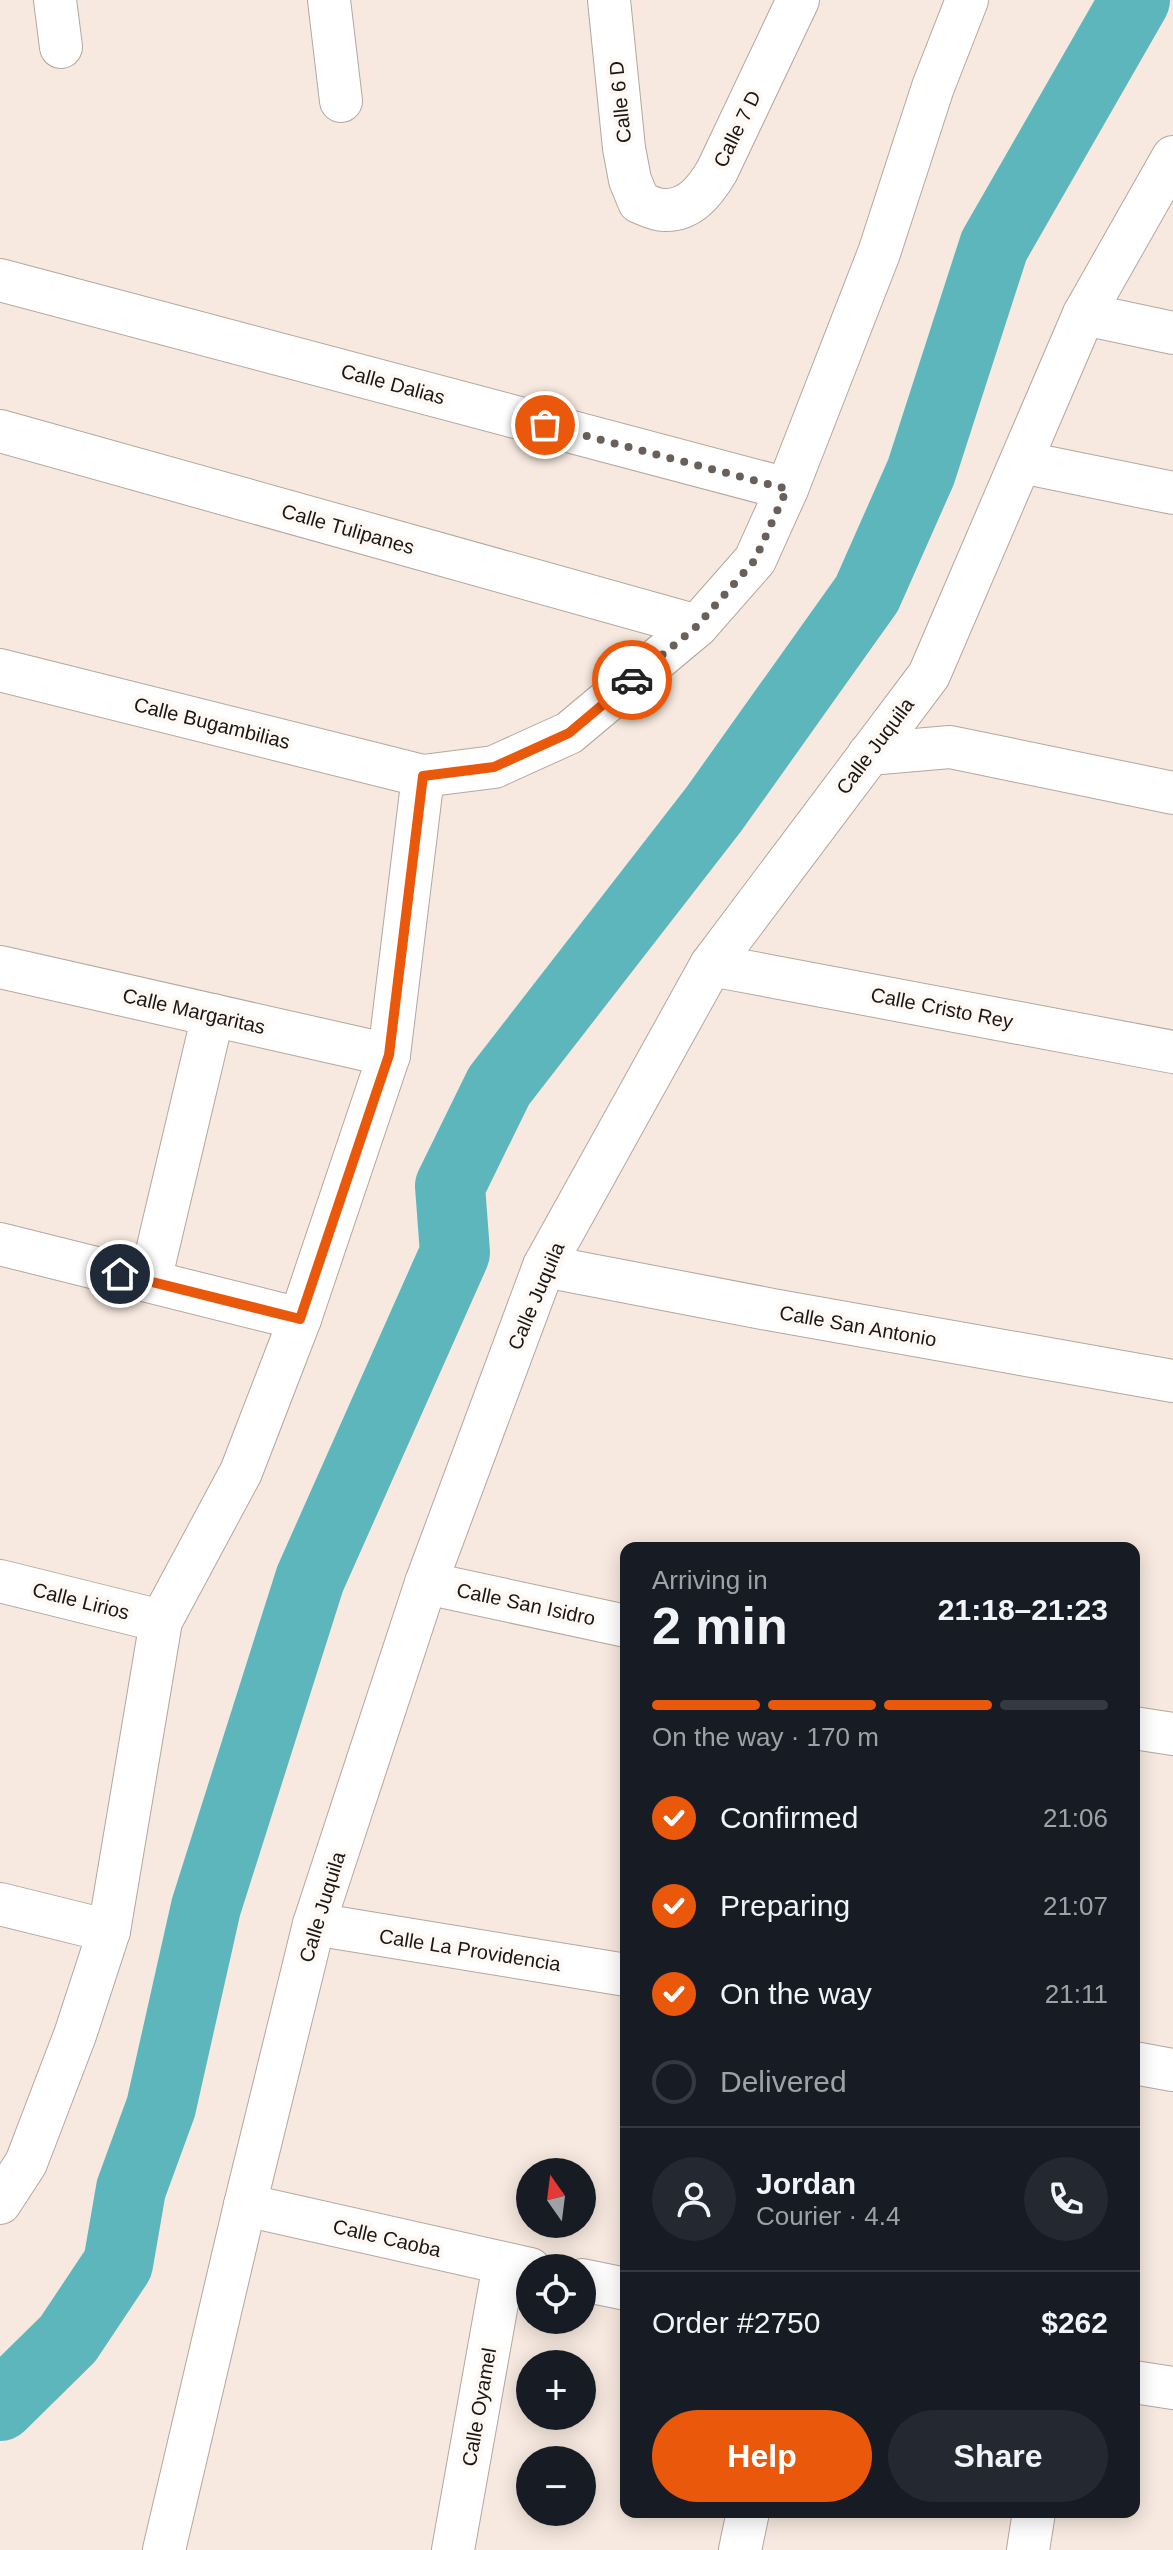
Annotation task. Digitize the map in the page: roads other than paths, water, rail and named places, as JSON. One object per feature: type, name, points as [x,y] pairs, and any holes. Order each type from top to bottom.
[{"type":"street","points":[[55,0],[61,47]]},
{"type":"street","points":[[329,0],[341,101]]},
{"type":"street","name":"Calle 6 D","points":[[609,0],[624,148],[630,180],[639,202]]},
{"type":"street","name":"Calle 7 D","points":[[639,202],[662,210],[686,206],[705,192],[798,0]]},
{"type":"street","points":[[0,2203],[13,2160],[75,2035],[109,1931],[161,1621],[241,1472],[300,1319],[389,1055],[423,776],[494,767],[569,733],[697,626],[755,560],[787,489],[879,253],[933,87],[967,0]]},
{"type":"street","name":"Calle Juquila","points":[[164,2550],[314,1924],[426,1583],[544,1266],[711,965],[929,675],[1084,314],[1173,157]]},
{"type":"street","name":"Calle Dalias","points":[[0,280],[787,489]]},
{"type":"street","points":[[1084,314],[1173,333]]},
{"type":"street","name":"Calle Tulipanes","points":[[0,431],[697,626]]},
{"type":"street","points":[[1021,462],[1173,493]]},
{"type":"street","name":"Calle Bugambilias","points":[[0,670],[423,776]]},
{"type":"street","points":[[929,675],[950,747]]},
{"type":"street","points":[[869,754],[950,747],[1173,793]]},
{"type":"street","name":"Calle Cristo Rey","points":[[711,965],[1173,1052]]},
{"type":"street","name":"Calle Margaritas","points":[[0,967],[389,1055]]},
{"type":"street","points":[[150,1281],[213,1015]]},
{"type":"street","points":[[0,1244],[300,1319]]},
{"type":"street","name":"Calle San Antonio","points":[[544,1266],[1173,1381]]},
{"type":"street","name":"Calle Lirios","points":[[0,1581],[161,1621]]},
{"type":"street","name":"Calle San Isidro","points":[[426,1583],[620,1625]]},
{"type":"street","points":[[1140,1729],[1173,1734]]},
{"type":"street","points":[[0,1904],[109,1931]]},
{"type":"street","name":"Calle La Providencia","points":[[314,1924],[620,1974]]},
{"type":"street","points":[[1140,2064],[1173,2070]]},
{"type":"street","name":"Calle Caoba","points":[[245,2205],[516,2267]]},
{"type":"street","name":"Calle Oyamel","points":[[453,2550],[516,2271]]},
{"type":"street","points":[[596,2283],[620,2288]]},
{"type":"street","points":[[1140,2383],[1173,2388]]},
{"type":"street","points":[[740,2550],[747,2518]]},
{"type":"street","points":[[1028,2550],[1033,2518]]},
{"type":"waterway","points":[[0,2406],[68,2339],[118,2264],[131,2189],[161,2107],[206,1907],[310,1579],[455,1253],[450,1186],[499,1086],[714,809],[867,594],[921,472],[994,246],[1135,0]]}]
